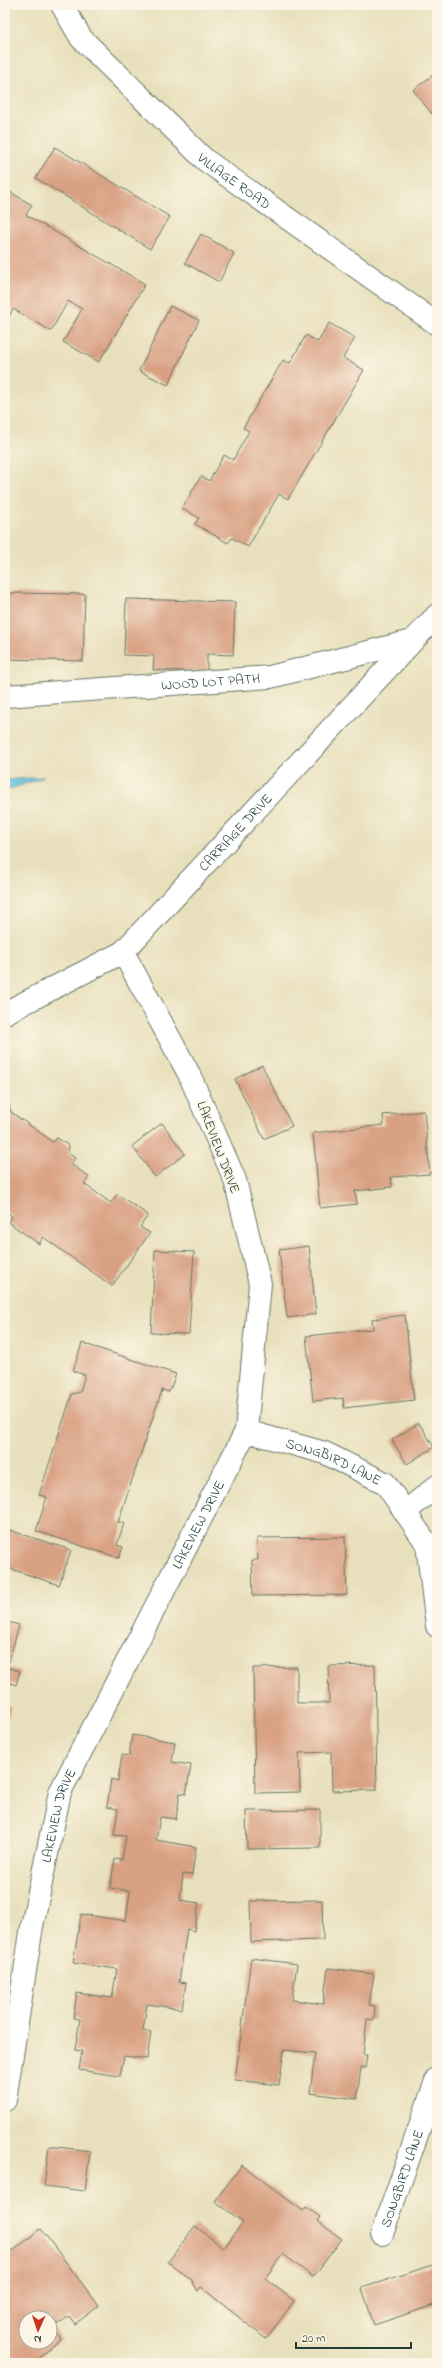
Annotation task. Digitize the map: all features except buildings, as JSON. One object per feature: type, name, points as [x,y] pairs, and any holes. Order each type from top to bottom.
[{"type":"street","name":"VILLAGE ROAD","points":[[62,5],[81,38],[205,160],[437,324]]},
{"type":"street","name":"CARRIAGE DRIVE","points":[[5,1013],[123,952],[437,615]]},
{"type":"street","name":"WOOD LOT PATH","points":[[5,696],[270,677],[412,641]]},
{"type":"street","name":"LAKEVIEW DRIVE","points":[[5,2100],[32,1926],[60,1792],[246,1431],[260,1284],[235,1180],[190,1074],[123,952]]},
{"type":"street","name":"SONGBIRD LANE","points":[[246,1431],[325,1453],[384,1483],[427,1544],[437,1626]]},
{"type":"street","points":[[405,1512],[437,1486]]},
{"type":"street","name":"SONGBIRD LANE","points":[[382,2234],[437,2078]]},
{"type":"water","points":[[44,777],[5,791],[5,780]]}]
